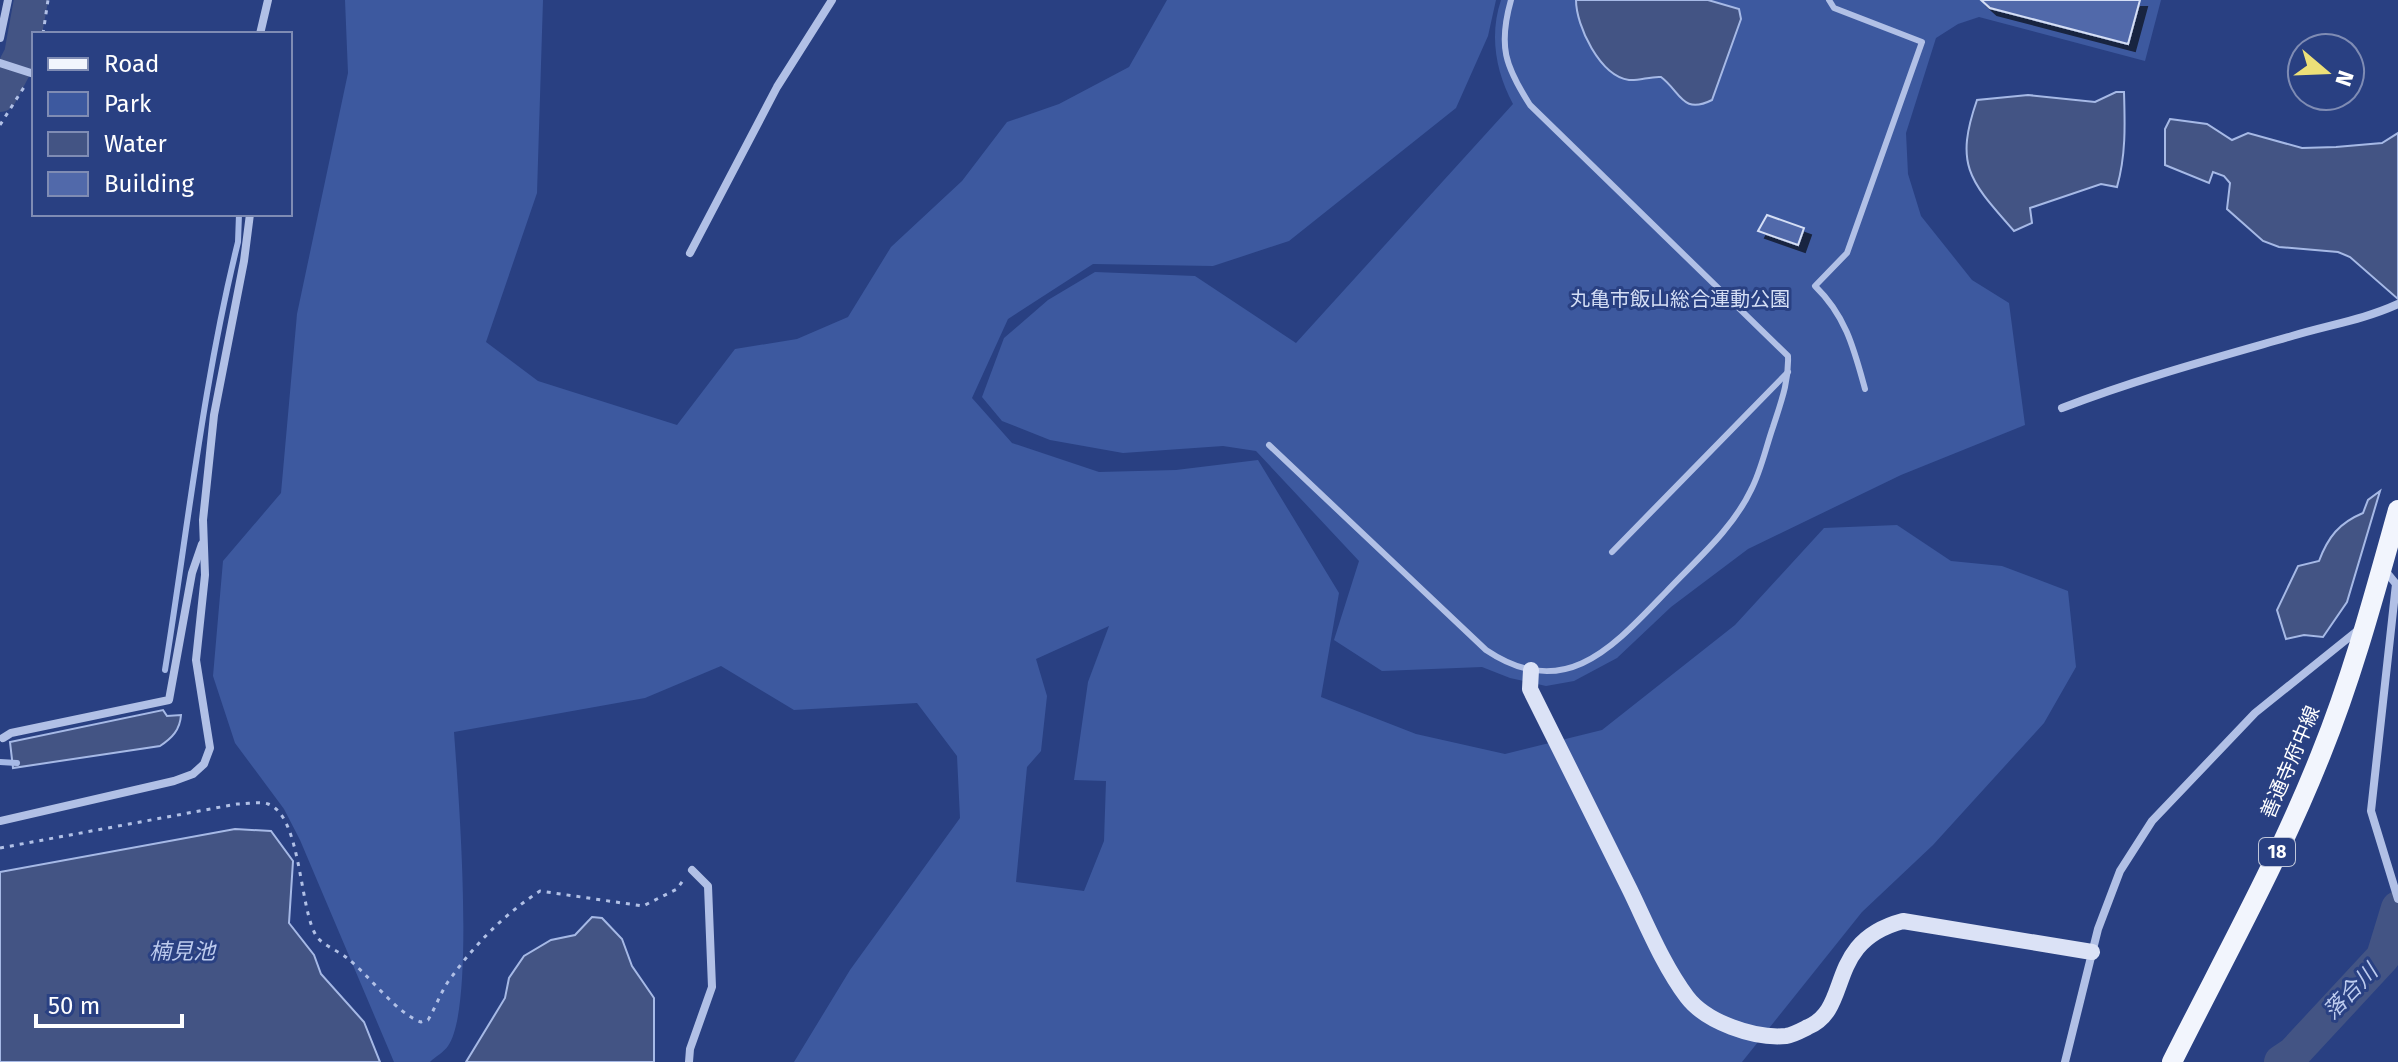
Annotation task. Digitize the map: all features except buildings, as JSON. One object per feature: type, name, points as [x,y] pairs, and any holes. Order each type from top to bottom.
[{"type":"main road","name":"善通寺府中線","points":[[2172,1062],[2297,811],[2368,634],[2398,510]]},
{"type":"street","points":[[0,38],[8,0]]},
{"type":"street","points":[[260,32],[268,0]]},
{"type":"street","points":[[690,253],[777,87],[832,0]]},
{"type":"street","points":[[0,63],[30,73]]},
{"type":"street","points":[[0,821],[174,781],[193,774],[204,764],[210,738],[196,660],[205,575],[204,539],[214,415],[250,216]]},
{"type":"street","points":[[2062,408],[2114,388],[2296,334],[2363,320],[2398,304]]},
{"type":"street","points":[[3,738],[11,733],[169,700],[192,573],[204,539]]},
{"type":"street","points":[[2382,567],[2396,584],[2371,811],[2396,896]]},
{"type":"street","points":[[2065,1062],[2092,952],[2120,871],[2152,821],[2255,713],[2368,634]]},
{"type":"street","points":[[1531,670],[1530,689],[1662,955],[1688,998],[1716,1021],[1749,1031],[1786,1036],[1813,1025],[1830,1006],[1857,945],[1877,928],[1903,921],[2092,952]]},
{"type":"street","points":[[689,1062],[690,1049],[712,987],[708,886],[692,870]]},
{"type":"lane","points":[[1269,445],[1486,650],[1507,664],[1531,670],[1558,670],[1587,661],[1614,647],[1725,530],[1751,491],[1789,381],[1788,356],[1530,105],[1511,74],[1503,45],[1511,0]]},
{"type":"lane","points":[[1829,0],[1834,8],[1922,42],[1847,253],[1815,286],[1834,304],[1846,326],[1865,389]]},
{"type":"lane","points":[[1612,552],[1789,371]]},
{"type":"path","points":[[43,32],[48,0]]},
{"type":"path","points":[[0,125],[30,73]]},
{"type":"path","points":[[0,848],[237,804],[266,802],[278,810],[298,854],[305,884],[304,904],[318,939],[347,958],[421,1022],[428,1020],[451,976],[475,947],[513,909],[540,891],[643,906],[677,889],[692,870]]},
{"type":"green space","points":[[345,0],[543,0],[537,193],[486,342],[538,381],[677,425],[735,349],[797,339],[848,317],[891,247],[962,181],[1007,122],[1059,104],[1129,67],[1167,0],[1496,0],[1488,36],[1456,108],[1289,241],[1213,266],[1093,264],[1008,319],[972,398],[1012,443],[1099,472],[1176,470],[1258,460],[1339,593],[1321,697],[1416,734],[1505,754],[1602,730],[1735,625],[1824,528],[1897,525],[1951,561],[2002,566],[2068,591],[2076,667],[2044,723],[1933,845],[1862,912],[1742,1062],[794,1062],[850,970],[960,818],[957,756],[917,703],[794,710],[721,666],[645,698],[454,732],[463,895],[461,988],[456,1024],[448,1046],[430,1062],[394,1062],[300,840],[284,809],[235,743],[213,676],[223,561],[281,493],[297,314],[348,73]],"holes":[[[1109,626],[1088,682],[1074,780],[1106,781],[1104,841],[1084,891],[1016,882],[1027,767],[1041,751],[1047,696],[1036,659]]]},
{"type":"green space","name":"丸亀市飯山総合運動公園","points":[[1501,0],[2161,0],[2145,61],[1979,17],[1958,24],[1936,38],[1906,133],[1908,174],[1921,216],[1972,280],[2009,303],[2025,425],[1901,475],[1748,549],[1671,607],[1617,658],[1574,681],[1546,686],[1510,678],[1482,667],[1382,671],[1334,640],[1359,561],[1256,451],[1223,446],[1123,453],[1050,440],[1002,421],[982,397],[1004,338],[1048,300],[1095,272],[1195,276],[1296,343],[1513,104],[1496,54],[1495,27]]},
{"type":"water","points":[[1576,0],[1708,0],[1739,9],[1741,19],[1712,100],[1694,105],[1683,100],[1661,77],[1629,80],[1608,69],[1585,36]]},
{"type":"water","points":[[2116,92],[2124,92],[2125,116],[2117,187],[2101,184],[2030,208],[2032,223],[2014,231],[1986,199],[1970,172],[1967,141],[1977,100],[2028,95],[2095,102]]},
{"type":"water","points":[[2170,119],[2207,124],[2232,140],[2248,133],[2302,148],[2382,143],[2398,133],[2398,299],[2350,257],[2338,252],[2279,247],[2263,241],[2227,209],[2230,183],[2224,176],[2213,172],[2209,183],[2165,165],[2165,129]]},
{"type":"water","points":[[2380,491],[2347,602],[2323,637],[2304,635],[2286,639],[2277,610],[2298,566],[2319,561],[2335,532],[2363,513],[2368,500]]},
{"type":"water","points":[[163,710],[167,716],[181,715],[175,733],[160,746],[13,768],[10,742]]},
{"type":"water","name":"楠見池","points":[[235,829],[271,831],[293,861],[289,923],[314,955],[321,974],[364,1022],[380,1062],[0,1062],[0,872]]},
{"type":"water","points":[[592,917],[602,918],[622,939],[632,966],[654,998],[654,1062],[466,1062],[505,998],[509,978],[524,956],[551,940],[575,935]]},
{"type":"waterway","points":[[0,95],[21,55],[31,0]]},
{"type":"waterway","points":[[165,670],[215,348],[238,242],[239,216]]},
{"type":"waterway","points":[[0,762],[17,763]]},
{"type":"waterway","name":"落合川","points":[[2281,1062],[2293,1054],[2383,957],[2398,908]]}]
